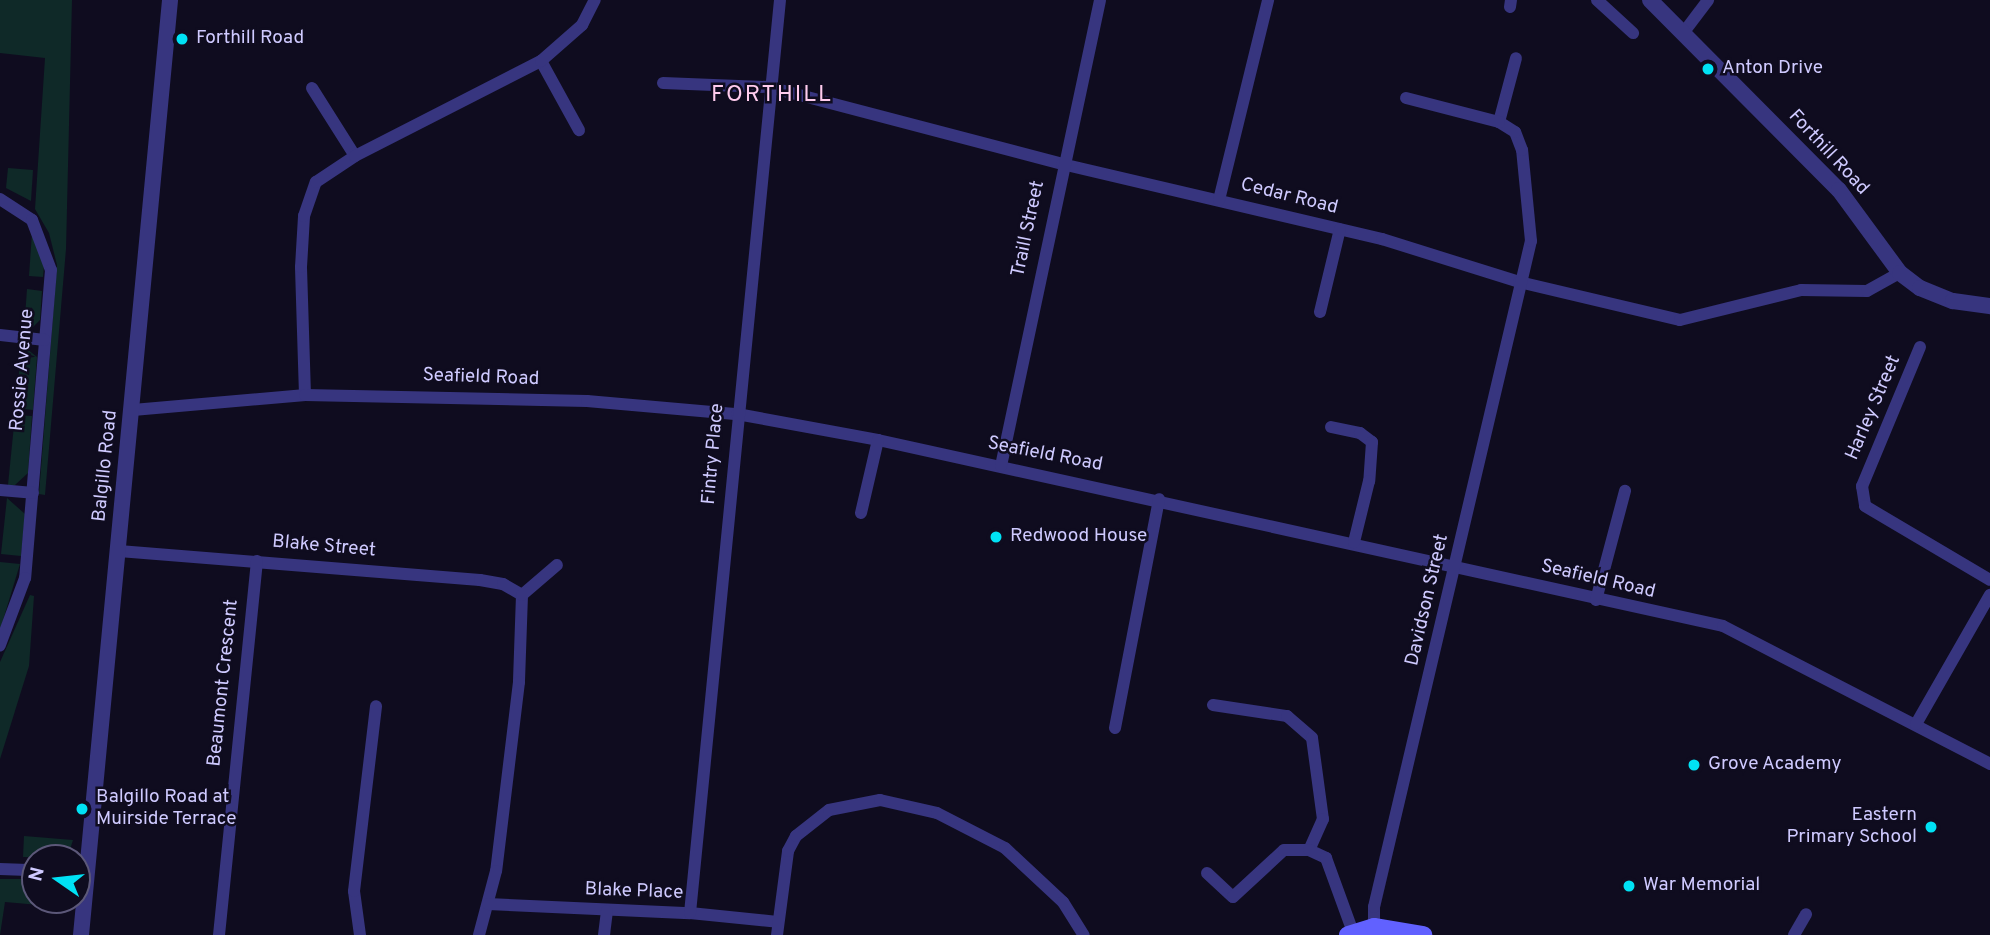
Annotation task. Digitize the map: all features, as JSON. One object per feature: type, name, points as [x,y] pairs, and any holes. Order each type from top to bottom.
[{"type":"main road","points":[[1350,934],[1374,927],[1423,935]]},
{"type":"street","name":"Balgillo Road","points":[[85,844],[119,551],[170,0]]},
{"type":"street","points":[[305,395],[304,216],[316,182],[355,156],[541,61],[582,25],[595,0]]},
{"type":"street","name":"Fintry Place","points":[[690,913],[769,87],[780,0]]},
{"type":"street","name":"Traill Street","points":[[1000,466],[1062,164],[1100,0]]},
{"type":"street","points":[[1219,200],[1268,0]]},
{"type":"street","points":[[1597,0],[1633,33]]},
{"type":"street","name":"Forthill Road","points":[[1650,0],[1839,190],[1900,273],[1920,288],[1953,301],[1990,306]]},
{"type":"street","points":[[1684,32],[1708,0]]},
{"type":"street","points":[[1406,97],[1499,122],[1516,58]]},
{"type":"street","points":[[541,61],[579,130]]},
{"type":"street","name":"Cedar Road","points":[[663,83],[769,87],[1062,164],[1339,229],[1519,282],[1680,320],[1801,290],[1867,291],[1900,273]]},
{"type":"street","points":[[312,88],[355,156]]},
{"type":"street","name":"Davidson Street","points":[[1374,927],[1374,907],[1457,565],[1519,282],[1531,241],[1522,150],[1515,132],[1499,122]]},
{"type":"street","name":"Rossie Avenue","points":[[0,199],[32,220],[48,252],[45,340],[25,578],[0,645]]},
{"type":"street","points":[[1320,312],[1339,229]]},
{"type":"street","points":[[0,335],[45,340]]},
{"type":"street","name":"Harley Street","points":[[1920,346],[1862,486],[1865,506],[1882,520],[1990,580]]},
{"type":"street","name":"Seafield Road","points":[[133,410],[305,395],[587,401],[737,414],[878,440],[1354,542],[1597,600],[1723,626],[1990,764]]},
{"type":"street","points":[[1331,426],[1360,433],[1372,442],[1369,481],[1354,542]]},
{"type":"street","points":[[861,513],[878,440]]},
{"type":"street","points":[[0,490],[33,494]]},
{"type":"street","points":[[1597,600],[1625,491]]},
{"type":"street","points":[[1115,728],[1158,499]]},
{"type":"street","name":"Blake Street","points":[[119,551],[480,580],[503,584],[522,595]]},
{"type":"street","name":"Beaumont Crescent","points":[[219,935],[257,561]]},
{"type":"street","points":[[479,935],[488,904],[519,682],[522,595],[557,565]]},
{"type":"street","points":[[1916,724],[1990,595]]},
{"type":"street","points":[[1213,705],[1287,716],[1312,738],[1323,819],[1309,850]]},
{"type":"street","points":[[360,935],[354,891],[376,706]]},
{"type":"street","points":[[777,929],[788,851],[796,836],[829,810],[880,800],[937,813],[1005,848],[1063,902],[1084,935]]},
{"type":"street","points":[[1207,873],[1233,897],[1284,850],[1309,850],[1326,858],[1350,934]]},
{"type":"street","points":[[0,869],[21,870]]},
{"type":"street","name":"Blake Place","points":[[488,904],[690,913],[777,929]]},
{"type":"street","points":[[604,935],[607,911]]},
{"type":"street","name":"Balgillo Road","points":[[81,914],[81,935]]},
{"type":"street","points":[[1794,935],[1806,914]]},
{"type":"green space","points":[[0,0],[72,0],[66,249],[45,495],[39,494],[57,265],[49,233],[35,209],[45,58],[0,53]]},
{"type":"green space","points":[[8,168],[33,170],[31,201],[6,188]]},
{"type":"green space","points":[[32,233],[44,266],[43,277],[29,276]]},
{"type":"green space","points":[[27,289],[42,291],[40,320],[29,331],[24,331]]},
{"type":"green space","points":[[22,345],[37,357],[33,410],[15,408]]},
{"type":"green space","points":[[15,415],[32,416],[28,473],[15,485],[8,485]]},
{"type":"green space","points":[[7,498],[25,514],[21,556],[1,554]]},
{"type":"green space","points":[[0,562],[20,564],[0,630]]},
{"type":"green space","points":[[30,595],[34,596],[29,666],[0,759],[0,662]]},
{"type":"green space","points":[[24,836],[73,840],[72,844],[24,844]]},
{"type":"green space","points":[[0,879],[21,879],[21,903],[5,902],[0,935]]},
{"type":"place","name":"Forthill Road","points":[[182,39]]},
{"type":"place","name":"Anton Drive","points":[[1708,69]]},
{"type":"place","name":"Redwood House","points":[[996,537]]},
{"type":"place","name":"Grove Academy","points":[[1694,765]]},
{"type":"place","name":"Balgillo Road at Muirside Terrace","points":[[82,809]]},
{"type":"place","name":"Eastern Primary School","points":[[1931,827]]},
{"type":"place","name":"War Memorial","points":[[1629,886]]},
{"type":"district","name":"FORTHILL","points":[[772,96]]}]
